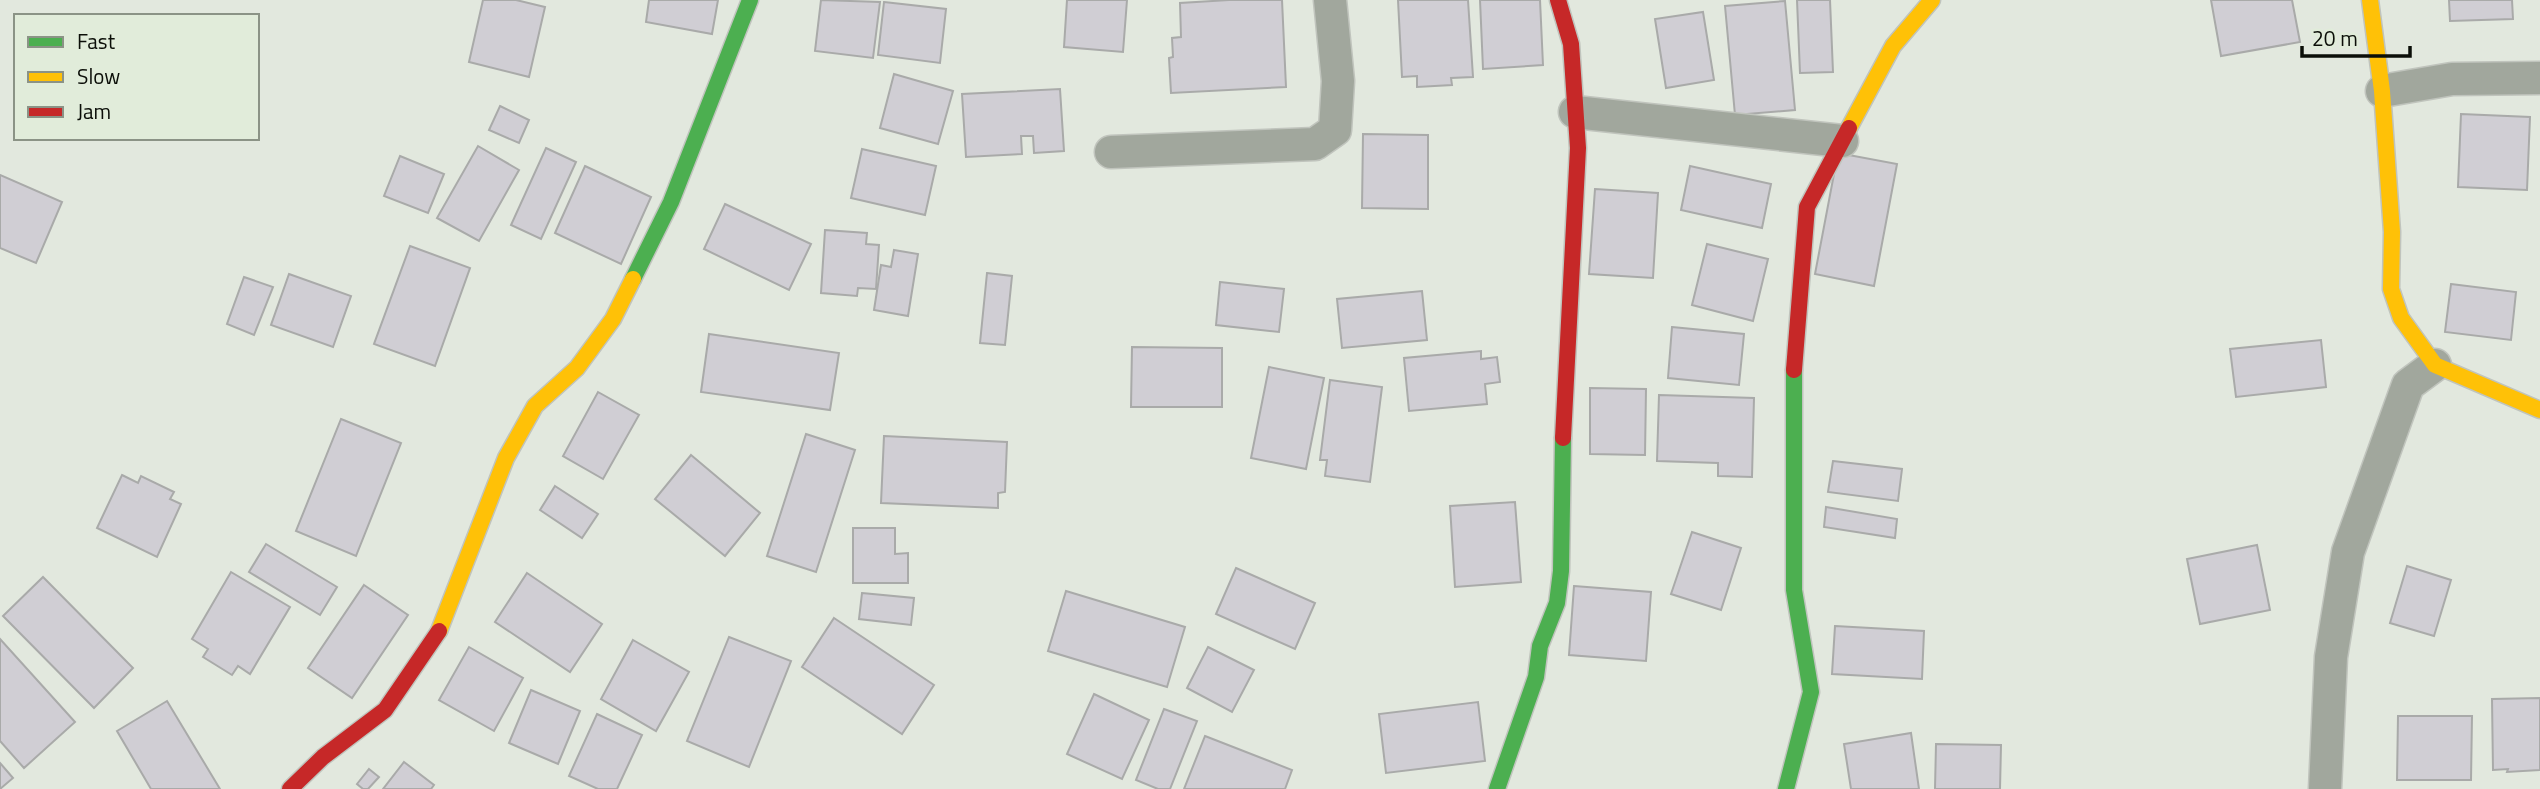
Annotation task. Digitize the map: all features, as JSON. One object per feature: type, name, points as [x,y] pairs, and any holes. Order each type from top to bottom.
[{"type":"street","points":[[290,789],[323,757],[385,710],[437,636],[506,458],[520,432],[535,406],[577,368],[613,319],[671,202],[750,0]]},
{"type":"street","points":[[1111,152],[1315,144],[1335,130],[1338,81],[1330,0]]},
{"type":"street","points":[[1497,789],[1536,677],[1540,646],[1557,603],[1561,570],[1561,471],[1578,148],[1571,44],[1558,0]]},
{"type":"street","points":[[1786,789],[1811,692],[1794,590],[1794,372],[1807,207],[1893,46],[1932,0]]},
{"type":"street","points":[[2370,0],[2382,91],[2392,232],[2392,289],[2401,318],[2435,365],[2540,410]]},
{"type":"street","points":[[2382,91],[2452,79],[2540,78]]},
{"type":"street","points":[[1575,112],[1842,141]]},
{"type":"street","points":[[2325,789],[2331,657],[2348,552],[2408,384],[2435,365]]},
{"type":"building","points":[[483,0],[516,0],[545,7],[529,77],[469,62]]},
{"type":"building","points":[[649,0],[718,0],[712,34],[646,22]]},
{"type":"building","points":[[821,0],[880,2],[873,58],[815,51]]},
{"type":"building","points":[[1067,0],[1127,0],[1123,52],[1064,47]]},
{"type":"building","points":[[1282,0],[1286,87],[1171,93],[1169,58],[1173,57],[1172,38],[1181,37],[1180,3]]},
{"type":"building","points":[[1398,0],[1468,0],[1473,77],[1451,78],[1452,85],[1417,87],[1417,76],[1402,77]]},
{"type":"building","points":[[1480,0],[1540,0],[1543,65],[1483,69]]},
{"type":"building","points":[[1797,0],[1830,0],[1833,72],[1800,73]]},
{"type":"building","points":[[2211,0],[2292,0],[2300,42],[2221,56]]},
{"type":"building","points":[[2449,0],[2512,0],[2513,19],[2450,21]]},
{"type":"building","points":[[1785,1],[1795,110],[1735,115],[1725,6]]},
{"type":"building","points":[[884,2],[946,9],[940,63],[878,55]]},
{"type":"building","points":[[1703,12],[1714,80],[1666,88],[1655,19]]},
{"type":"building","points":[[894,74],[953,91],[938,144],[880,128]]},
{"type":"building","points":[[1060,89],[1064,151],[1034,153],[1033,136],[1021,136],[1022,154],[966,157],[962,94]]},
{"type":"building","points":[[500,106],[529,120],[519,143],[489,130]]},
{"type":"building","points":[[2461,114],[2530,117],[2527,190],[2458,187]]},
{"type":"building","points":[[1363,134],[1428,135],[1428,209],[1362,208]]},
{"type":"building","points":[[478,146],[519,170],[479,241],[437,218]]},
{"type":"building","points":[[546,148],[576,162],[541,239],[511,225]]},
{"type":"building","points":[[862,149],[936,166],[925,215],[851,198]]},
{"type":"building","points":[[1838,153],[1897,164],[1874,286],[1815,274]]},
{"type":"building","points":[[400,156],[444,174],[428,213],[384,196]]},
{"type":"building","points":[[585,166],[651,197],[621,264],[555,233]]},
{"type":"building","points":[[1690,166],[1771,184],[1762,228],[1681,210]]},
{"type":"building","points":[[0,175],[62,202],[36,263],[0,248]]},
{"type":"building","points":[[1595,189],[1658,193],[1653,278],[1589,274]]},
{"type":"building","points":[[725,204],[811,244],[789,290],[704,249]]},
{"type":"building","points":[[825,230],[867,233],[866,244],[879,245],[876,289],[858,288],[857,296],[821,293]]},
{"type":"building","points":[[1707,244],[1768,259],[1753,321],[1692,305]]},
{"type":"building","points":[[410,246],[470,268],[435,366],[374,344]]},
{"type":"building","points":[[894,250],[918,254],[908,316],[874,310],[881,265],[891,267]]},
{"type":"building","points":[[987,273],[1012,276],[1005,345],[980,343]]},
{"type":"building","points":[[289,274],[351,296],[333,347],[271,325]]},
{"type":"building","points":[[244,277],[273,287],[254,335],[227,324]]},
{"type":"building","points":[[1220,282],[1284,289],[1279,332],[1216,325]]},
{"type":"building","points":[[2451,284],[2516,292],[2511,340],[2445,332]]},
{"type":"building","points":[[1422,291],[1427,340],[1342,348],[1337,299]]},
{"type":"building","points":[[1672,327],[1744,334],[1739,385],[1668,378]]},
{"type":"building","points":[[709,334],[839,353],[830,410],[701,392]]},
{"type":"building","points":[[2321,340],[2326,387],[2236,397],[2230,349]]},
{"type":"building","points":[[1132,347],[1222,348],[1222,407],[1131,407]]},
{"type":"building","points":[[1481,351],[1481,359],[1497,357],[1500,382],[1485,384],[1487,404],[1409,411],[1404,358]]},
{"type":"building","points":[[1269,367],[1324,378],[1306,469],[1251,458]]},
{"type":"building","points":[[1330,380],[1382,387],[1370,482],[1325,476],[1327,460],[1320,460]]},
{"type":"building","points":[[1590,388],[1646,389],[1645,455],[1590,454]]},
{"type":"building","points":[[598,392],[639,415],[603,479],[563,456]]},
{"type":"building","points":[[1659,395],[1754,398],[1752,477],[1718,476],[1718,463],[1657,461]]},
{"type":"building","points":[[341,419],[401,443],[356,556],[296,531]]},
{"type":"building","points":[[806,434],[855,450],[816,572],[767,556]]},
{"type":"building","points":[[884,436],[1007,442],[1005,492],[998,493],[998,508],[881,503]]},
{"type":"building","points":[[691,455],[760,513],[725,556],[655,499]]},
{"type":"building","points":[[1833,461],[1902,469],[1898,501],[1828,492]]},
{"type":"building","points":[[122,475],[138,483],[141,476],[174,492],[170,499],[181,504],[157,557],[97,528]]},
{"type":"building","points":[[555,486],[598,514],[582,538],[540,510]]},
{"type":"building","points":[[1515,502],[1521,582],[1455,587],[1450,506]]},
{"type":"building","points":[[1826,507],[1897,519],[1895,538],[1824,527]]},
{"type":"building","points":[[853,528],[895,528],[895,554],[908,553],[908,583],[853,583]]},
{"type":"building","points":[[1692,532],[1741,548],[1721,610],[1671,594]]},
{"type":"building","points":[[266,544],[337,587],[320,615],[249,572]]},
{"type":"building","points":[[2257,545],[2270,610],[2200,624],[2187,559]]},
{"type":"building","points":[[2407,566],[2451,580],[2434,636],[2390,623]]},
{"type":"building","points":[[1236,568],[1315,603],[1295,649],[1216,614]]},
{"type":"building","points":[[231,572],[290,607],[250,674],[238,666],[232,675],[203,657],[208,649],[192,639]]},
{"type":"building","points":[[527,573],[602,624],[570,672],[495,622]]},
{"type":"building","points":[[43,577],[133,668],[94,708],[3,616]]},
{"type":"building","points":[[364,585],[408,615],[352,698],[308,668]]},
{"type":"building","points":[[1574,586],[1651,592],[1646,661],[1569,655]]},
{"type":"building","points":[[1066,591],[1185,627],[1167,687],[1048,651]]},
{"type":"building","points":[[862,593],[914,598],[911,625],[859,619]]},
{"type":"building","points":[[834,618],[934,685],[902,734],[802,667]]},
{"type":"building","points":[[1835,626],[1924,631],[1922,679],[1832,674]]},
{"type":"building","points":[[729,637],[791,661],[749,767],[687,741]]},
{"type":"building","points":[[0,639],[75,722],[24,768],[0,741]]},
{"type":"building","points":[[633,640],[689,672],[656,731],[601,699]]},
{"type":"building","points":[[469,647],[523,678],[494,731],[439,700]]},
{"type":"building","points":[[1208,647],[1254,670],[1232,712],[1187,688]]},
{"type":"building","points":[[531,690],[580,711],[558,764],[509,743]]},
{"type":"building","points":[[1094,694],[1149,720],[1122,779],[1067,754]]},
{"type":"building","points":[[2540,698],[2540,770],[2493,770],[2492,699]]},
{"type":"building","points":[[167,701],[220,789],[151,789],[117,731]]},
{"type":"building","points":[[1478,702],[1485,761],[1386,773],[1379,714]]},
{"type":"building","points":[[1164,709],[1197,721],[1170,789],[1158,789],[1136,780]]},
{"type":"building","points":[[597,714],[642,735],[617,789],[598,789],[569,776]]},
{"type":"building","points":[[2398,716],[2472,716],[2471,780],[2397,780]]},
{"type":"building","points":[[1911,733],[1919,789],[1851,789],[1844,744]]},
{"type":"building","points":[[1205,736],[1292,770],[1285,789],[1184,789]]},
{"type":"building","points":[[1936,744],[2001,745],[2000,789],[1935,789]]},
{"type":"building","points":[[404,762],[434,785],[431,789],[383,789]]},
{"type":"building","points":[[0,763],[13,778],[0,789]]},
{"type":"building","points":[[369,769],[379,777],[368,789],[363,789],[357,784]]},
{"type":"traffic: fast","points":[[633,279],[671,202],[750,0]]},
{"type":"traffic: fast","points":[[1786,789],[1811,692],[1794,590],[1794,370]]},
{"type":"traffic: fast","points":[[1497,789],[1536,677],[1540,646],[1557,603],[1561,571],[1563,438]]},
{"type":"traffic: slow","points":[[1849,128],[1893,46],[1932,0]]},
{"type":"traffic: slow","points":[[2370,0],[2382,91],[2392,232],[2391,289],[2401,318],[2435,365],[2540,410]]},
{"type":"traffic: slow","points":[[439,631],[506,458],[535,406],[577,368],[613,319],[633,279]]},
{"type":"traffic: jam","points":[[1558,0],[1571,44],[1578,148],[1563,438]]},
{"type":"traffic: jam","points":[[1794,370],[1807,207],[1849,128]]},
{"type":"traffic: jam","points":[[290,789],[323,757],[385,710],[439,631]]}]
